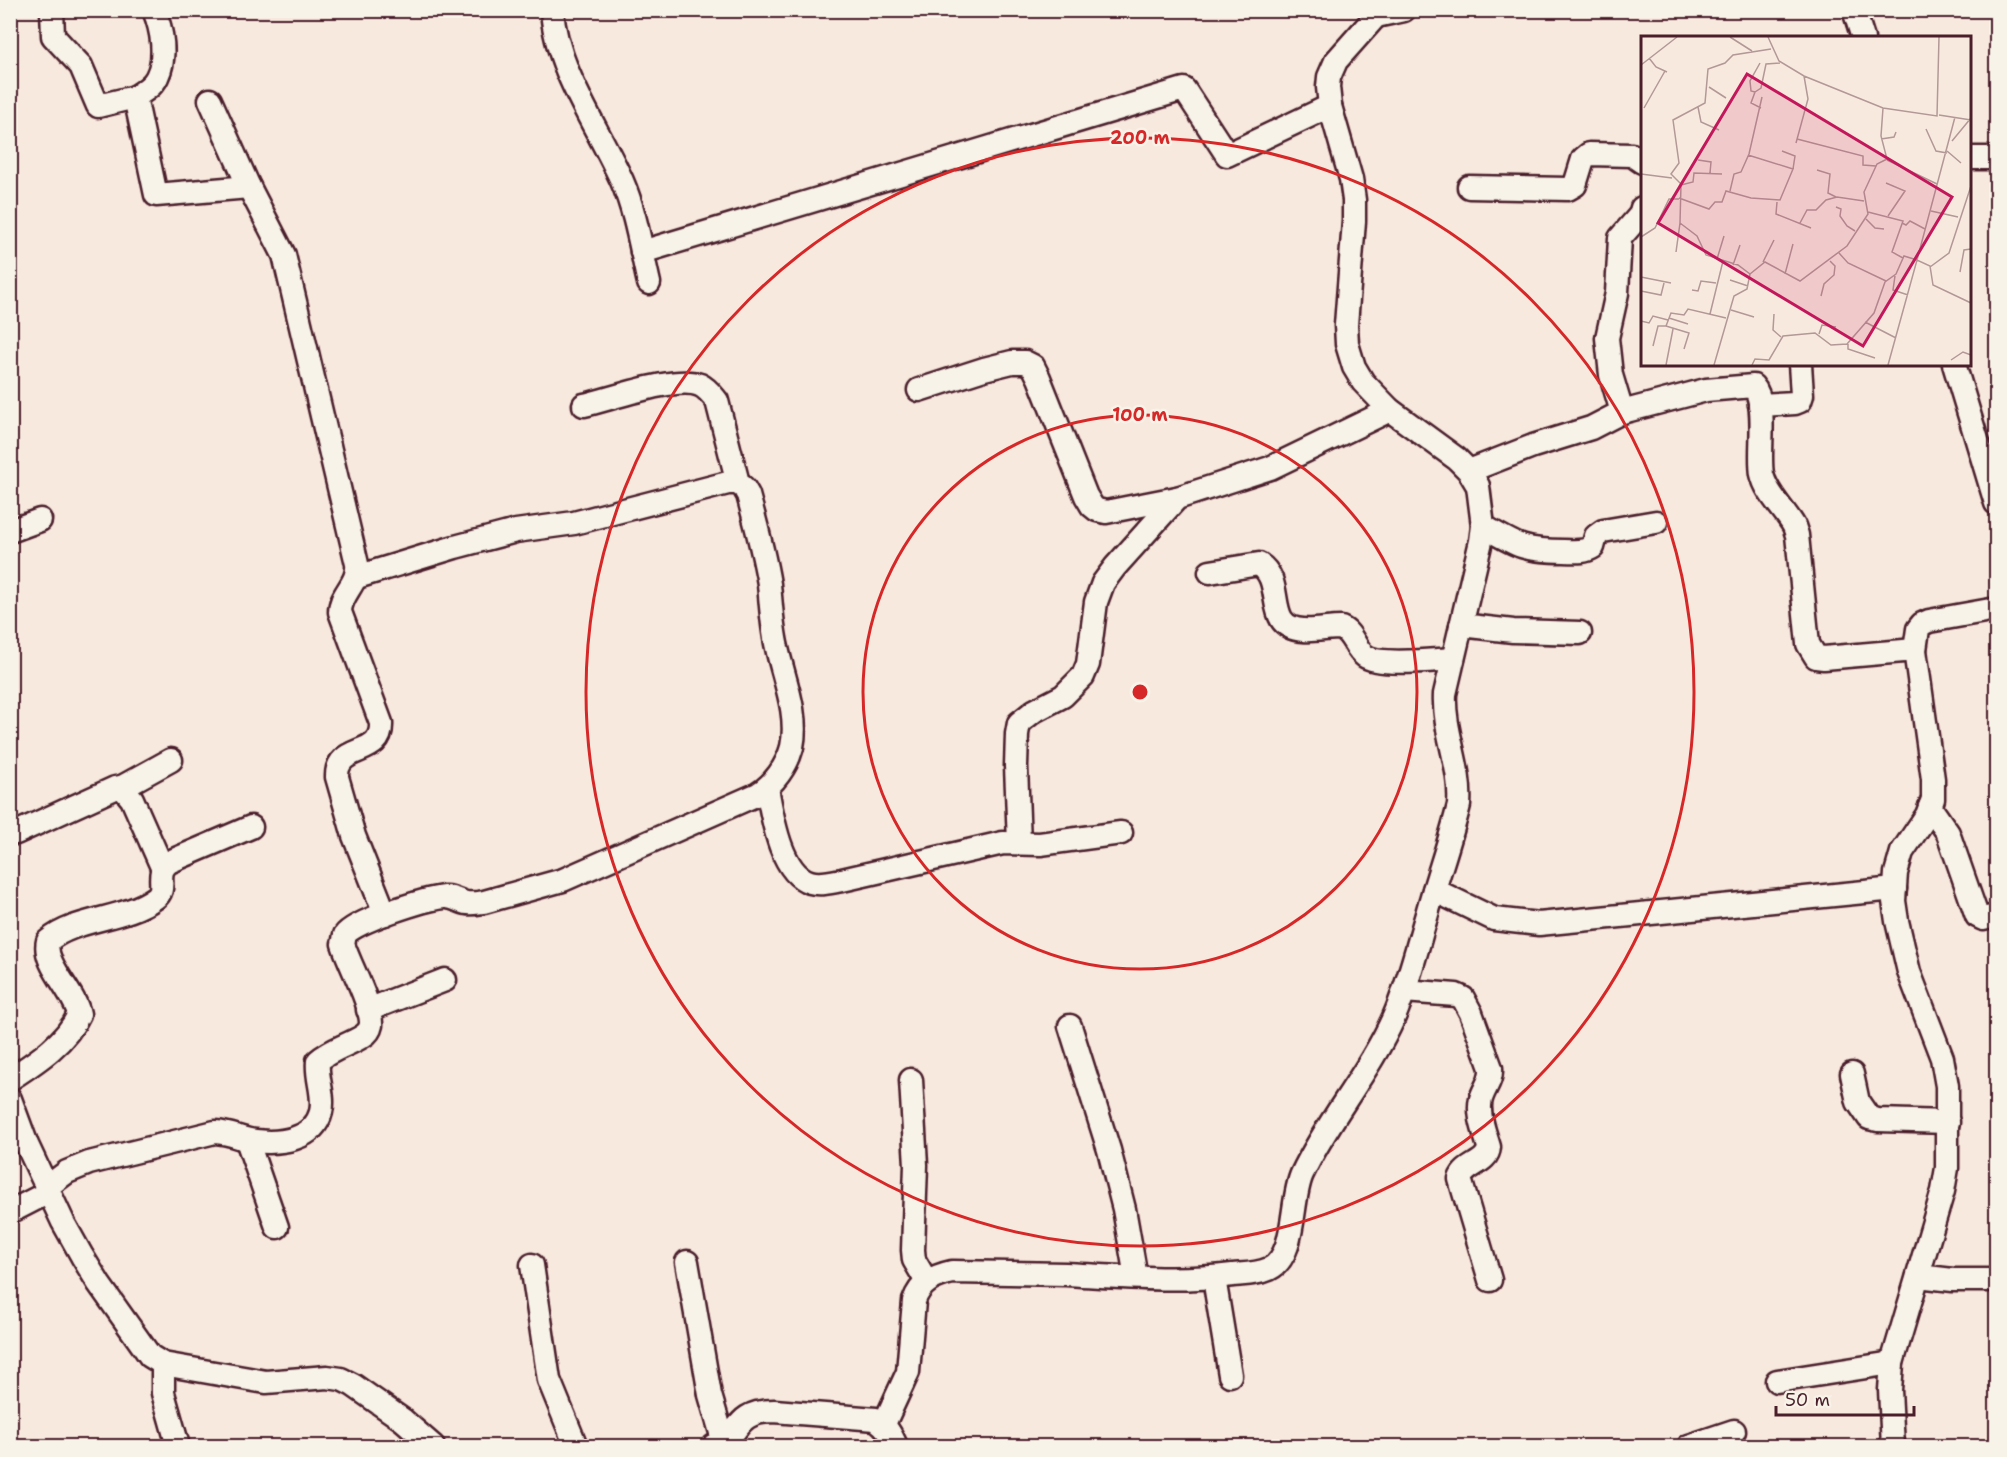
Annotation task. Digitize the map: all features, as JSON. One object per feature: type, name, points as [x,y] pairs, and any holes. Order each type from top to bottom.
[{"type":"street","points":[[52,10],[53,36],[81,66],[98,106],[135,97],[156,79],[161,65],[162,44],[154,10]]},
{"type":"street","points":[[552,10],[554,31],[562,58],[622,181],[636,223],[649,283]]},
{"type":"street","points":[[884,1424],[908,1372],[914,1301],[917,1291],[938,1275],[952,1272],[1214,1278],[1269,1269],[1284,1255],[1300,1178],[1343,1101],[1378,1048],[1404,990],[1459,805],[1458,772],[1444,706],[1483,526],[1478,486],[1469,471],[1457,459],[1390,410],[1363,382],[1354,367],[1347,344],[1346,326],[1354,200],[1351,179],[1330,106],[1329,77],[1336,61],[1375,13],[1404,10]]},
{"type":"street","points":[[1854,10],[1862,36]]},
{"type":"street","points":[[642,252],[1184,89],[1227,155],[1330,106]]},
{"type":"street","points":[[135,97],[156,195],[249,187]]},
{"type":"street","points":[[210,100],[249,187],[284,255],[357,564],[357,577],[340,604],[340,612],[381,723],[382,732],[378,740],[370,746],[339,762],[337,777],[354,836],[386,914]]},
{"type":"street","points":[[1469,187],[1568,189],[1575,186],[1583,159],[1589,154],[1632,155],[1641,161]]},
{"type":"street","points":[[1971,158],[1996,158]]},
{"type":"street","points":[[1622,412],[1611,375],[1607,338],[1617,293],[1620,238],[1641,212]]},
{"type":"street","points":[[919,390],[1012,362],[1025,362],[1033,366],[1092,506],[1106,512],[1177,498],[1270,468],[1390,410]]},
{"type":"street","points":[[1760,405],[1800,401],[1802,395],[1800,366]]},
{"type":"street","points":[[1955,366],[1996,503]]},
{"type":"street","points":[[10,1212],[48,1190],[67,1172],[89,1163],[215,1132],[229,1133],[247,1140],[273,1142],[297,1138],[307,1133],[321,1114],[322,1093],[317,1070],[318,1061],[369,1030],[371,1023],[344,944],[345,936],[359,924],[402,907],[445,897],[471,903],[484,902],[563,879],[712,815],[767,788],[785,765],[792,747],[793,724],[777,647],[761,543],[748,495],[738,483],[717,401],[710,391],[699,385],[682,382],[584,405]]},
{"type":"street","points":[[1469,471],[1524,449],[1591,428],[1622,412],[1706,390],[1748,386],[1756,389],[1760,405],[1763,477],[1794,526],[1811,652],[1816,657],[1824,658],[1915,650]]},
{"type":"street","points":[[357,577],[428,554],[516,531],[574,523],[718,486],[738,483]]},
{"type":"street","points":[[1019,843],[1016,766],[1019,723],[1034,711],[1063,696],[1083,676],[1088,664],[1096,602],[1103,584],[1115,567],[1177,498]]},
{"type":"street","points":[[10,531],[40,520]]},
{"type":"street","points":[[1483,526],[1526,549],[1586,551],[1593,547],[1596,536],[1603,531],[1656,522]]},
{"type":"street","points":[[1210,572],[1259,564],[1269,572],[1273,580],[1278,616],[1282,622],[1301,630],[1341,628],[1347,630],[1365,657],[1374,660],[1410,662],[1453,659]]},
{"type":"street","points":[[1893,1446],[1890,1390],[1892,1363],[1943,1191],[1947,1168],[1947,1086],[1942,1058],[1909,972],[1897,921],[1895,889],[1896,873],[1902,852],[1927,815],[1933,799],[1933,779],[1915,650],[1918,629],[1922,624],[1996,609]]},
{"type":"street","points":[[1461,625],[1513,631],[1580,633]]},
{"type":"street","points":[[16,833],[115,788],[122,787],[171,760]]},
{"type":"street","points":[[122,787],[132,799],[162,867]]},
{"type":"street","points":[[767,788],[779,843],[796,873],[810,882],[823,884],[1003,843],[1040,844],[1121,832]]},
{"type":"street","points":[[1930,807],[1948,834],[1977,916],[1983,919],[1996,916]]},
{"type":"street","points":[[10,1079],[42,1057],[58,1042],[79,1014],[74,999],[47,954],[48,941],[63,931],[116,915],[154,899],[160,894],[162,867],[251,827]]},
{"type":"street","points":[[1434,890],[1494,919],[1539,924],[1895,889]]},
{"type":"street","points":[[368,1010],[445,980]]},
{"type":"street","points":[[1404,990],[1456,995],[1463,998],[1471,1013],[1491,1068],[1492,1075],[1480,1106],[1489,1153],[1462,1172],[1460,1179],[1491,1280]]},
{"type":"street","points":[[1070,1026],[1109,1150],[1124,1209],[1136,1277]]},
{"type":"street","points":[[1851,1074],[1858,1102],[1869,1118],[1948,1122]]},
{"type":"street","points":[[911,1080],[916,1165],[913,1250],[914,1260],[927,1282]]},
{"type":"street","points":[[10,1099],[16,1109],[27,1145],[63,1222],[99,1284],[150,1356],[163,1364],[266,1382],[341,1378],[403,1420],[433,1446]]},
{"type":"street","points":[[247,1140],[277,1227]]},
{"type":"street","points":[[687,1262],[719,1445]]},
{"type":"street","points":[[532,1265],[549,1380],[576,1446]]},
{"type":"street","points":[[1918,1276],[1953,1280],[1996,1280]]},
{"type":"street","points":[[1214,1278],[1230,1375]]},
{"type":"street","points":[[1777,1381],[1892,1363]]},
{"type":"street","points":[[163,1364],[163,1393],[178,1446]]},
{"type":"street","points":[[719,1445],[747,1416],[760,1411],[876,1419],[884,1424],[891,1433],[896,1446]]},
{"type":"street","points":[[1689,1446],[1734,1431]]}]
